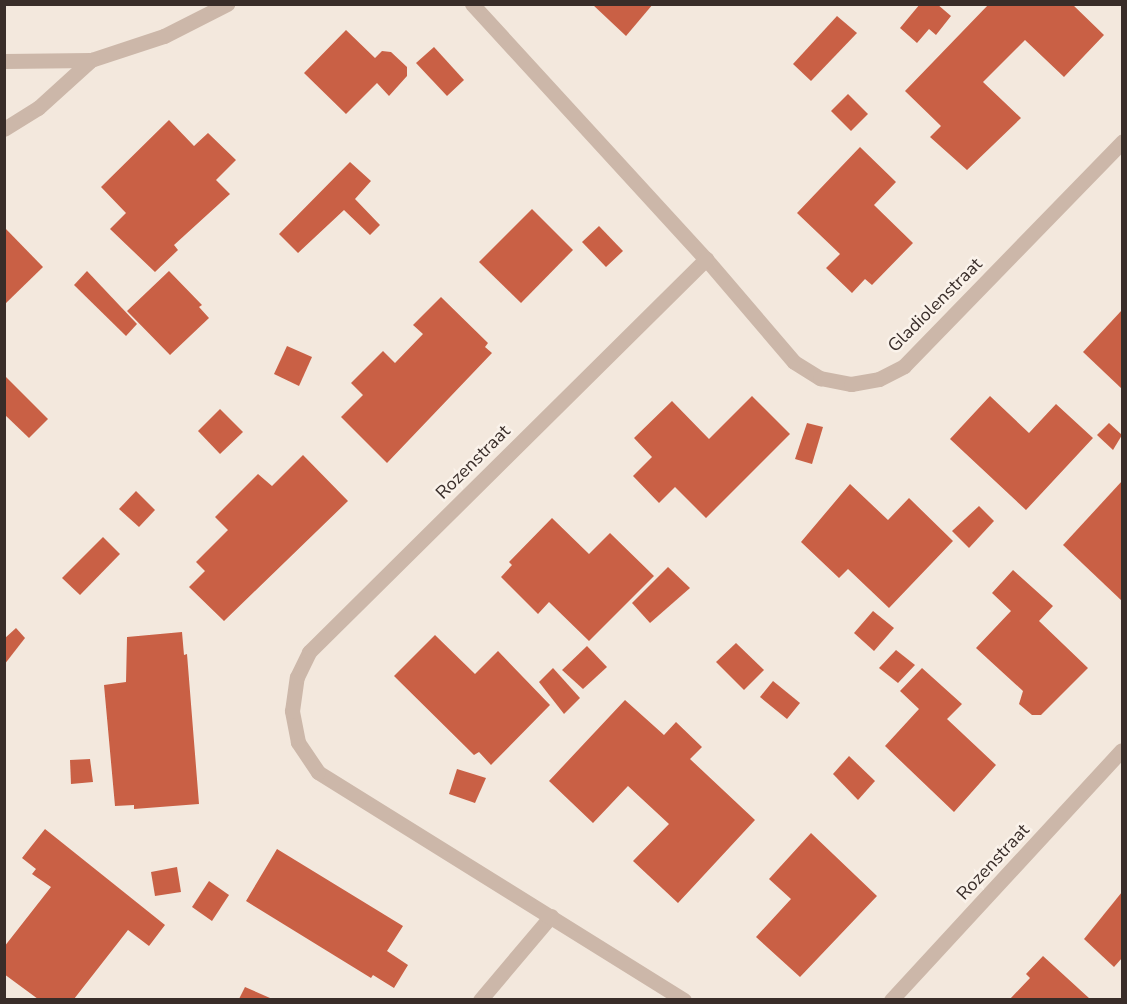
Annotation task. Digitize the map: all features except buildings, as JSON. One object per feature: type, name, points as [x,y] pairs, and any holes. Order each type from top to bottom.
[{"type":"street","points":[[4,61],[91,60],[164,36],[227,4]]},
{"type":"street","points":[[472,4],[706,259]]},
{"type":"street","points":[[4,129],[38,108],[91,60]]},
{"type":"street","name":"Gladiolenstraat","points":[[706,259],[794,362],[820,378],[851,384],[879,379],[904,366],[1122,142]]},
{"type":"street","name":"Rozenstraat","points":[[684,999],[318,772],[298,742],[292,711],[297,677],[309,652],[706,259]]},
{"type":"street","name":"Rozenstraat","points":[[891,999],[1122,750]]},
{"type":"street","points":[[480,999],[551,916]]}]
